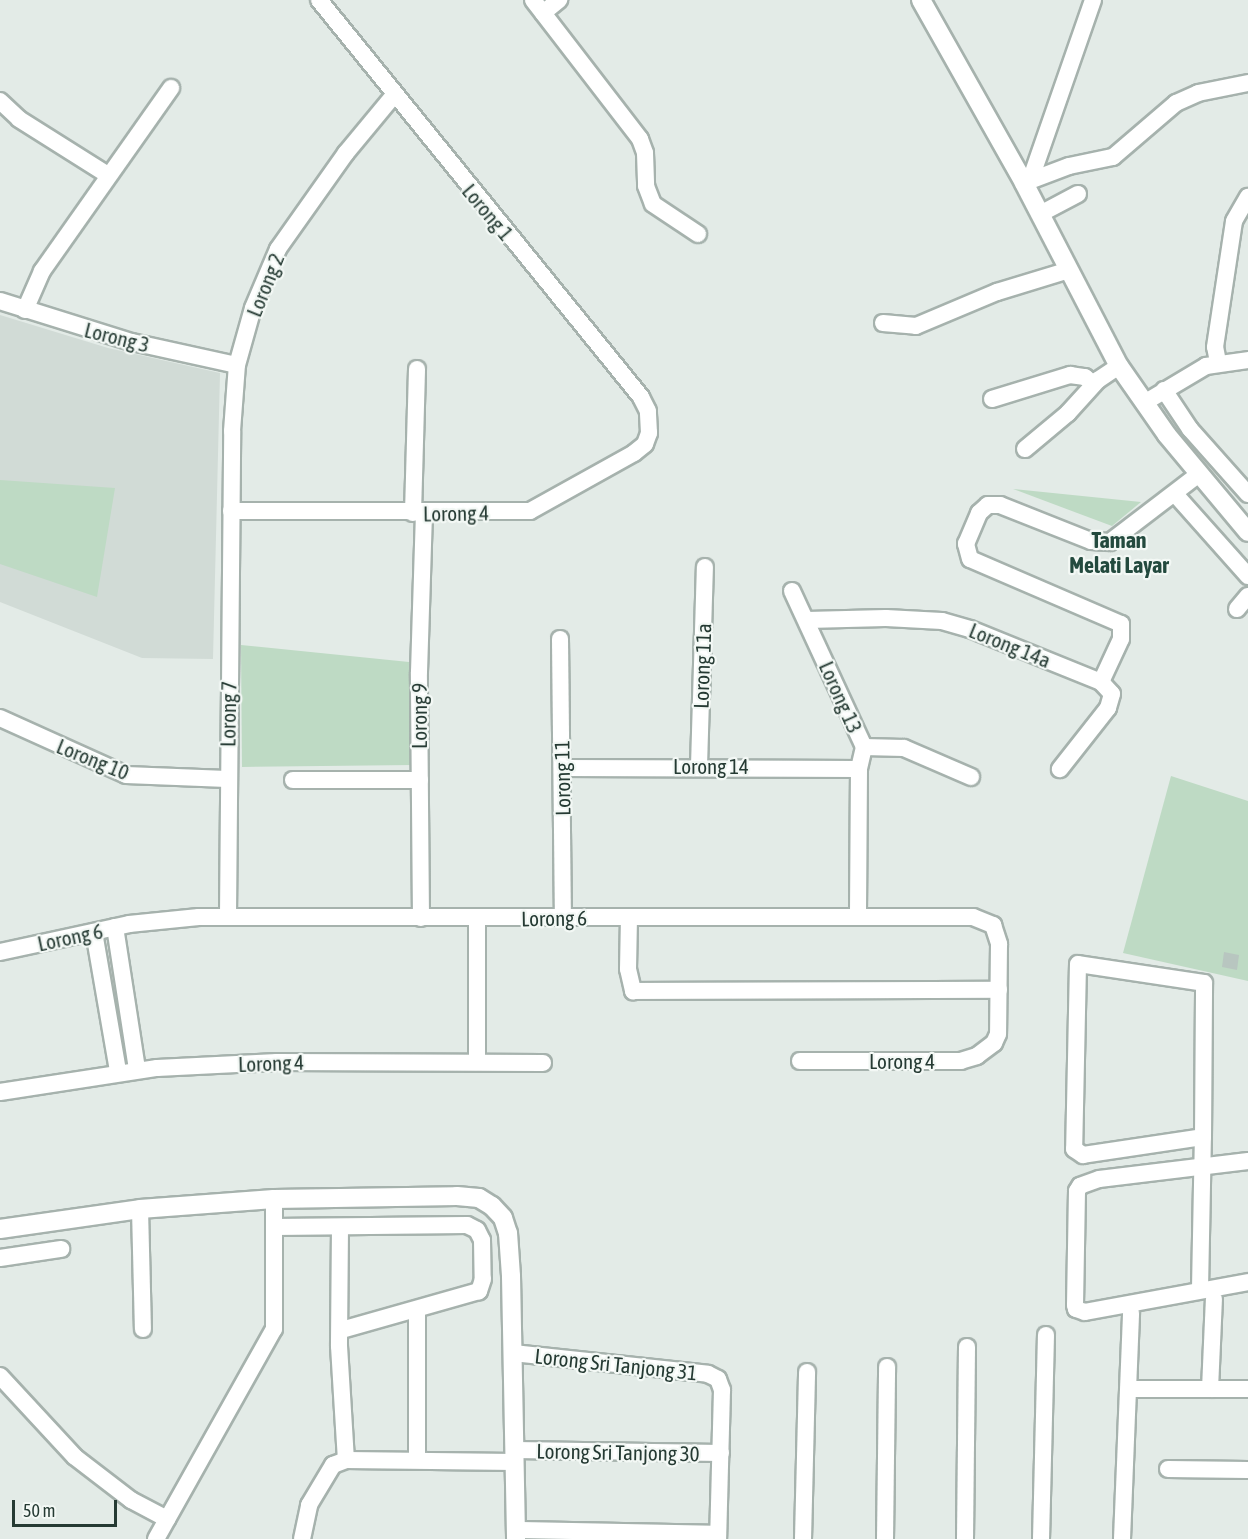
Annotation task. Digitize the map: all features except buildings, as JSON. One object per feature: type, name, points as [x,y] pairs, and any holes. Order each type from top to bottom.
[{"type":"street","points":[[559,0],[538,6],[644,146],[646,186],[653,204],[698,234]]},
{"type":"street","points":[[921,0],[1027,182],[1040,214],[1119,366],[1144,403],[1199,474],[1248,532]]},
{"type":"street","points":[[1027,182],[1093,0]]},
{"type":"street","name":"Lorong 1","points":[[324,2],[394,94],[641,397],[650,426]]},
{"type":"street","points":[[1027,182],[1069,166],[1113,157],[1176,104],[1198,93],[1248,83]]},
{"type":"street","points":[[25,310],[42,271],[171,88]]},
{"type":"street","name":"Lorong 2","points":[[231,511],[237,365],[253,308],[278,249],[346,153],[394,94]]},
{"type":"street","points":[[0,101],[20,119],[108,175]]},
{"type":"street","points":[[1040,214],[1078,194]]},
{"type":"street","points":[[1218,362],[1215,347],[1234,221],[1248,197]]},
{"type":"street","points":[[883,323],[916,326],[997,292],[1069,270]]},
{"type":"street","name":"Lorong 3","points":[[0,301],[132,342],[237,365]]},
{"type":"street","points":[[1144,403],[1196,371],[1218,362],[1248,360]]},
{"type":"street","points":[[1025,449],[1068,413],[1093,384],[1119,366]]},
{"type":"street","name":"Lorong 9","points":[[417,369],[421,918]]},
{"type":"street","points":[[992,399],[1070,375],[1085,377],[1093,384]]},
{"type":"street","points":[[1164,390],[1190,429],[1248,494]]},
{"type":"street","name":"Lorong 4","points":[[231,511],[419,514],[530,511],[634,453],[645,444],[650,426]]},
{"type":"street","points":[[1060,769],[1108,708],[1112,693],[1101,682],[1121,639],[1121,624],[970,559],[966,544],[979,513],[988,505],[1000,505],[1100,543],[1117,539],[1199,474]]},
{"type":"street","points":[[1175,494],[1248,576]]},
{"type":"street","name":"Lorong 7","points":[[228,916],[227,779],[231,511]]},
{"type":"street","name":"Lorong 11a","points":[[699,766],[705,567]]},
{"type":"street","name":"Lorong 13","points":[[792,591],[864,747],[859,769],[858,916]]},
{"type":"street","points":[[1237,609],[1248,596]]},
{"type":"street","name":"Lorong 14a","points":[[807,620],[886,618],[942,621],[1101,682]]},
{"type":"street","name":"Lorong 11","points":[[560,639],[563,917]]},
{"type":"street","name":"Lorong 10","points":[[0,718],[126,775],[227,779]]},
{"type":"street","points":[[864,747],[904,748],[971,777]]},
{"type":"street","name":"Lorong 14","points":[[562,768],[699,766],[859,769]]},
{"type":"street","points":[[293,780],[420,780]]},
{"type":"street","name":"Lorong 6","points":[[0,952],[154,920],[228,916],[421,918],[858,916],[985,919],[998,932],[997,1039]]},
{"type":"street","points":[[477,917],[477,1061]]},
{"type":"street","points":[[629,917],[628,969],[633,991],[999,990]]},
{"type":"street","points":[[114,927],[137,1069]]},
{"type":"street","points":[[94,932],[118,1071]]},
{"type":"street","points":[[1203,1137],[1083,1155],[1074,1149],[1078,964],[1204,982],[1203,1137],[1202,1167],[1210,1389]]},
{"type":"street","name":"Lorong 4","points":[[800,1061],[961,1061],[977,1056],[997,1039]]},
{"type":"street","name":"Lorong 4","points":[[0,1092],[137,1069],[277,1062],[543,1063]]},
{"type":"street","points":[[1248,1161],[1099,1179],[1080,1186],[1077,1191],[1075,1305],[1077,1309],[1085,1312],[1207,1294],[1248,1282]]},
{"type":"street","points":[[0,1229],[140,1209],[274,1199],[457,1196],[478,1198],[492,1206],[503,1218],[508,1233],[513,1353],[516,1534],[718,1537],[721,1454]]},
{"type":"street","points":[[156,1539],[274,1329],[274,1199]]},
{"type":"street","points":[[140,1209],[143,1329]]},
{"type":"street","points":[[274,1227],[466,1225],[477,1230],[482,1239],[483,1279],[479,1291],[341,1330]]},
{"type":"street","points":[[302,1539],[305,1516],[323,1477],[333,1465],[346,1460],[340,1227]]},
{"type":"street","points":[[0,1258],[61,1249]]},
{"type":"street","points":[[417,1310],[417,1459]]},
{"type":"street","points":[[1122,1539],[1131,1313]]},
{"type":"street","points":[[1041,1539],[1046,1335]]},
{"type":"street","points":[[965,1539],[967,1347]]},
{"type":"street","name":"Lorong Sri Tanjong 31","points":[[513,1353],[708,1374],[718,1378],[721,1454]]},
{"type":"street","points":[[885,1539],[887,1368]]},
{"type":"street","points":[[803,1539],[807,1372]]},
{"type":"street","points":[[0,1376],[75,1457],[131,1500],[167,1519]]},
{"type":"street","points":[[1128,1389],[1248,1389]]},
{"type":"street","name":"Lorong Sri Tanjong 30","points":[[346,1460],[721,1454]]},
{"type":"street","points":[[1168,1468],[1248,1470]]},
{"type":"shaded area","points":[[0,315],[108,348],[220,373],[213,659],[142,658],[0,602]]},
{"type":"green space","points":[[0,480],[115,488],[97,597],[0,564]]},
{"type":"green space","points":[[1013,489],[1141,502],[1112,526]]},
{"type":"green space","points":[[241,645],[409,662],[413,765],[242,767]]},
{"type":"green space","points":[[1171,776],[1248,801],[1248,981],[1123,953]]},
{"type":"district","name":"Taman Melati Layar","points":[[1119,552]]}]
